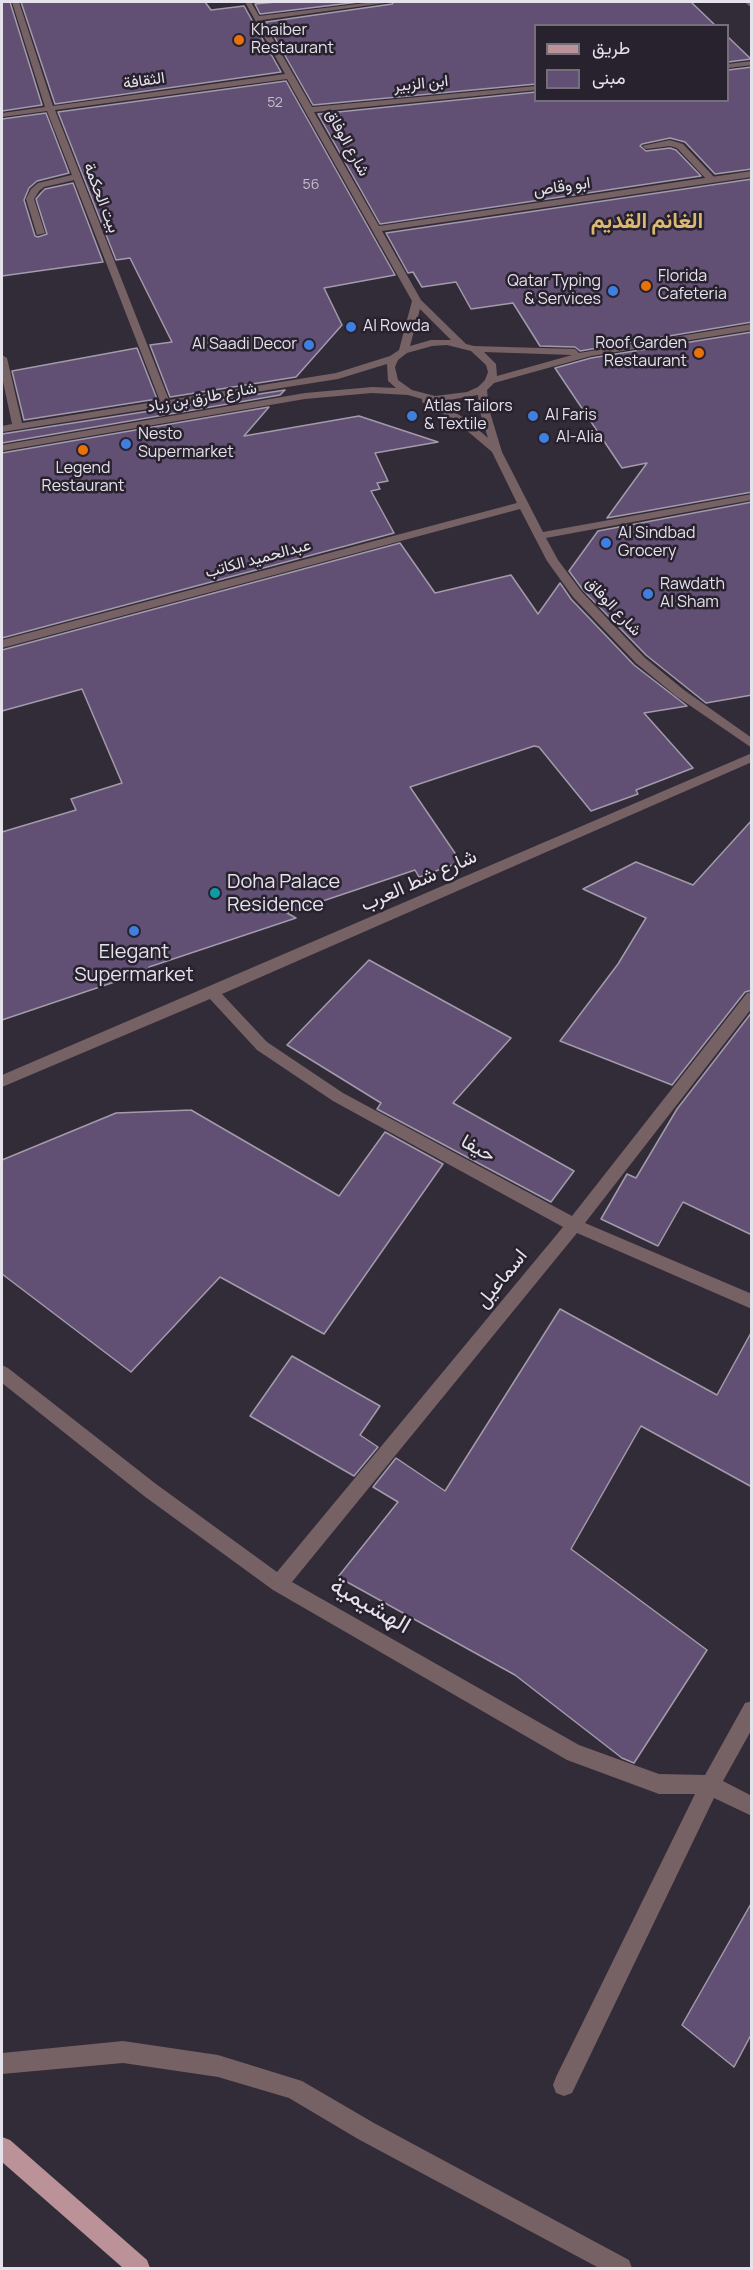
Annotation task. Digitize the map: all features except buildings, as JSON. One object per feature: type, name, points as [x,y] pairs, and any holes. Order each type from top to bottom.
[{"type":"main road","points":[[2,2148],[139,2268]]},
{"type":"street","name":"بيت الحكمة","points":[[15,2],[50,109],[166,404]]},
{"type":"street","name":"شارع الوفاق","points":[[248,2],[417,301],[462,345]]},
{"type":"street","points":[[258,18],[388,2]]},
{"type":"street","points":[[729,66],[752,63]]},
{"type":"street","name":"الثقافة","points":[[2,115],[291,76]]},
{"type":"street","name":"ابن الزبير","points":[[310,110],[534,88]]},
{"type":"street","points":[[646,146],[670,143],[680,146],[712,180]]},
{"type":"street","name":"ابو وقاص","points":[[376,229],[752,174]]},
{"type":"street","points":[[40,233],[30,199],[35,189],[76,177]]},
{"type":"street","points":[[404,351],[417,301]]},
{"type":"street","points":[[486,385],[590,353],[752,327]]},
{"type":"street","name":"شارع طارق بن زياد","points":[[2,429],[338,376],[394,358],[404,351],[430,343],[462,345]]},
{"type":"street","points":[[462,345],[474,349],[590,353]]},
{"type":"street","name":"شارع الوفاق","points":[[474,349],[491,364],[493,372],[486,385],[484,409],[497,452],[522,505],[553,561],[577,594],[606,627],[640,660],[680,693],[752,744]]},
{"type":"street","points":[[2,358],[18,427]]},
{"type":"street","points":[[394,358],[390,367],[393,381],[413,394]]},
{"type":"street","name":"شارع طارق بن زياد","points":[[2,448],[305,396],[372,390],[413,394],[435,399],[453,399],[469,395],[486,385]]},
{"type":"street","name":"شارع الوفاق","points":[[413,394],[462,421],[497,452]]},
{"type":"street","points":[[539,536],[752,497]]},
{"type":"street","name":"عبدالحميد الكاتب","points":[[2,644],[522,505]]},
{"type":"street","name":"شارع شط العرب","points":[[2,1081],[752,757]]},
{"type":"street","name":"حيفا","points":[[212,992],[262,1046],[348,1103],[574,1225],[752,1302]]},
{"type":"street","name":"اسماعيل","points":[[279,1584],[574,1225],[752,996]]},
{"type":"street","name":"الهشيمية","points":[[2,1373],[150,1490],[279,1584],[574,1753],[659,1784],[710,1785],[752,1807]]},
{"type":"street","points":[[564,2085],[710,1785],[752,1710]]},
{"type":"street","points":[[2,2064],[123,2052],[218,2066],[294,2089],[366,2131],[621,2268]]},
{"type":"place","name":"Khaiber Restaurant","points":[[239,40]]},
{"type":"place","name":"Florida Cafeteria","points":[[646,286]]},
{"type":"place","name":"Qatar Typing & Services","points":[[613,291]]},
{"type":"place","name":"Al Rowda","points":[[351,327]]},
{"type":"place","name":"Al Saadi Decor","points":[[309,345]]},
{"type":"place","name":"Roof Garden Restaurant","points":[[699,353]]},
{"type":"place","name":"Atlas Tailors & Textile","points":[[412,416]]},
{"type":"place","name":"Al Faris","points":[[533,416]]},
{"type":"place","name":"Al-Alia","points":[[544,438]]},
{"type":"place","name":"Nesto Supermarket","points":[[126,444]]},
{"type":"place","name":"Legend Restaurant","points":[[83,450]]},
{"type":"place","name":"Al Sindbad Grocery","points":[[606,543]]},
{"type":"place","name":"Rawdath Al Sham","points":[[648,594]]},
{"type":"place","name":"Doha Palace Residence","points":[[215,893]]},
{"type":"place","name":"Elegant Supermarket","points":[[134,931]]},
{"type":"district","name":"الغانم القديم","points":[[647,222]]}]
